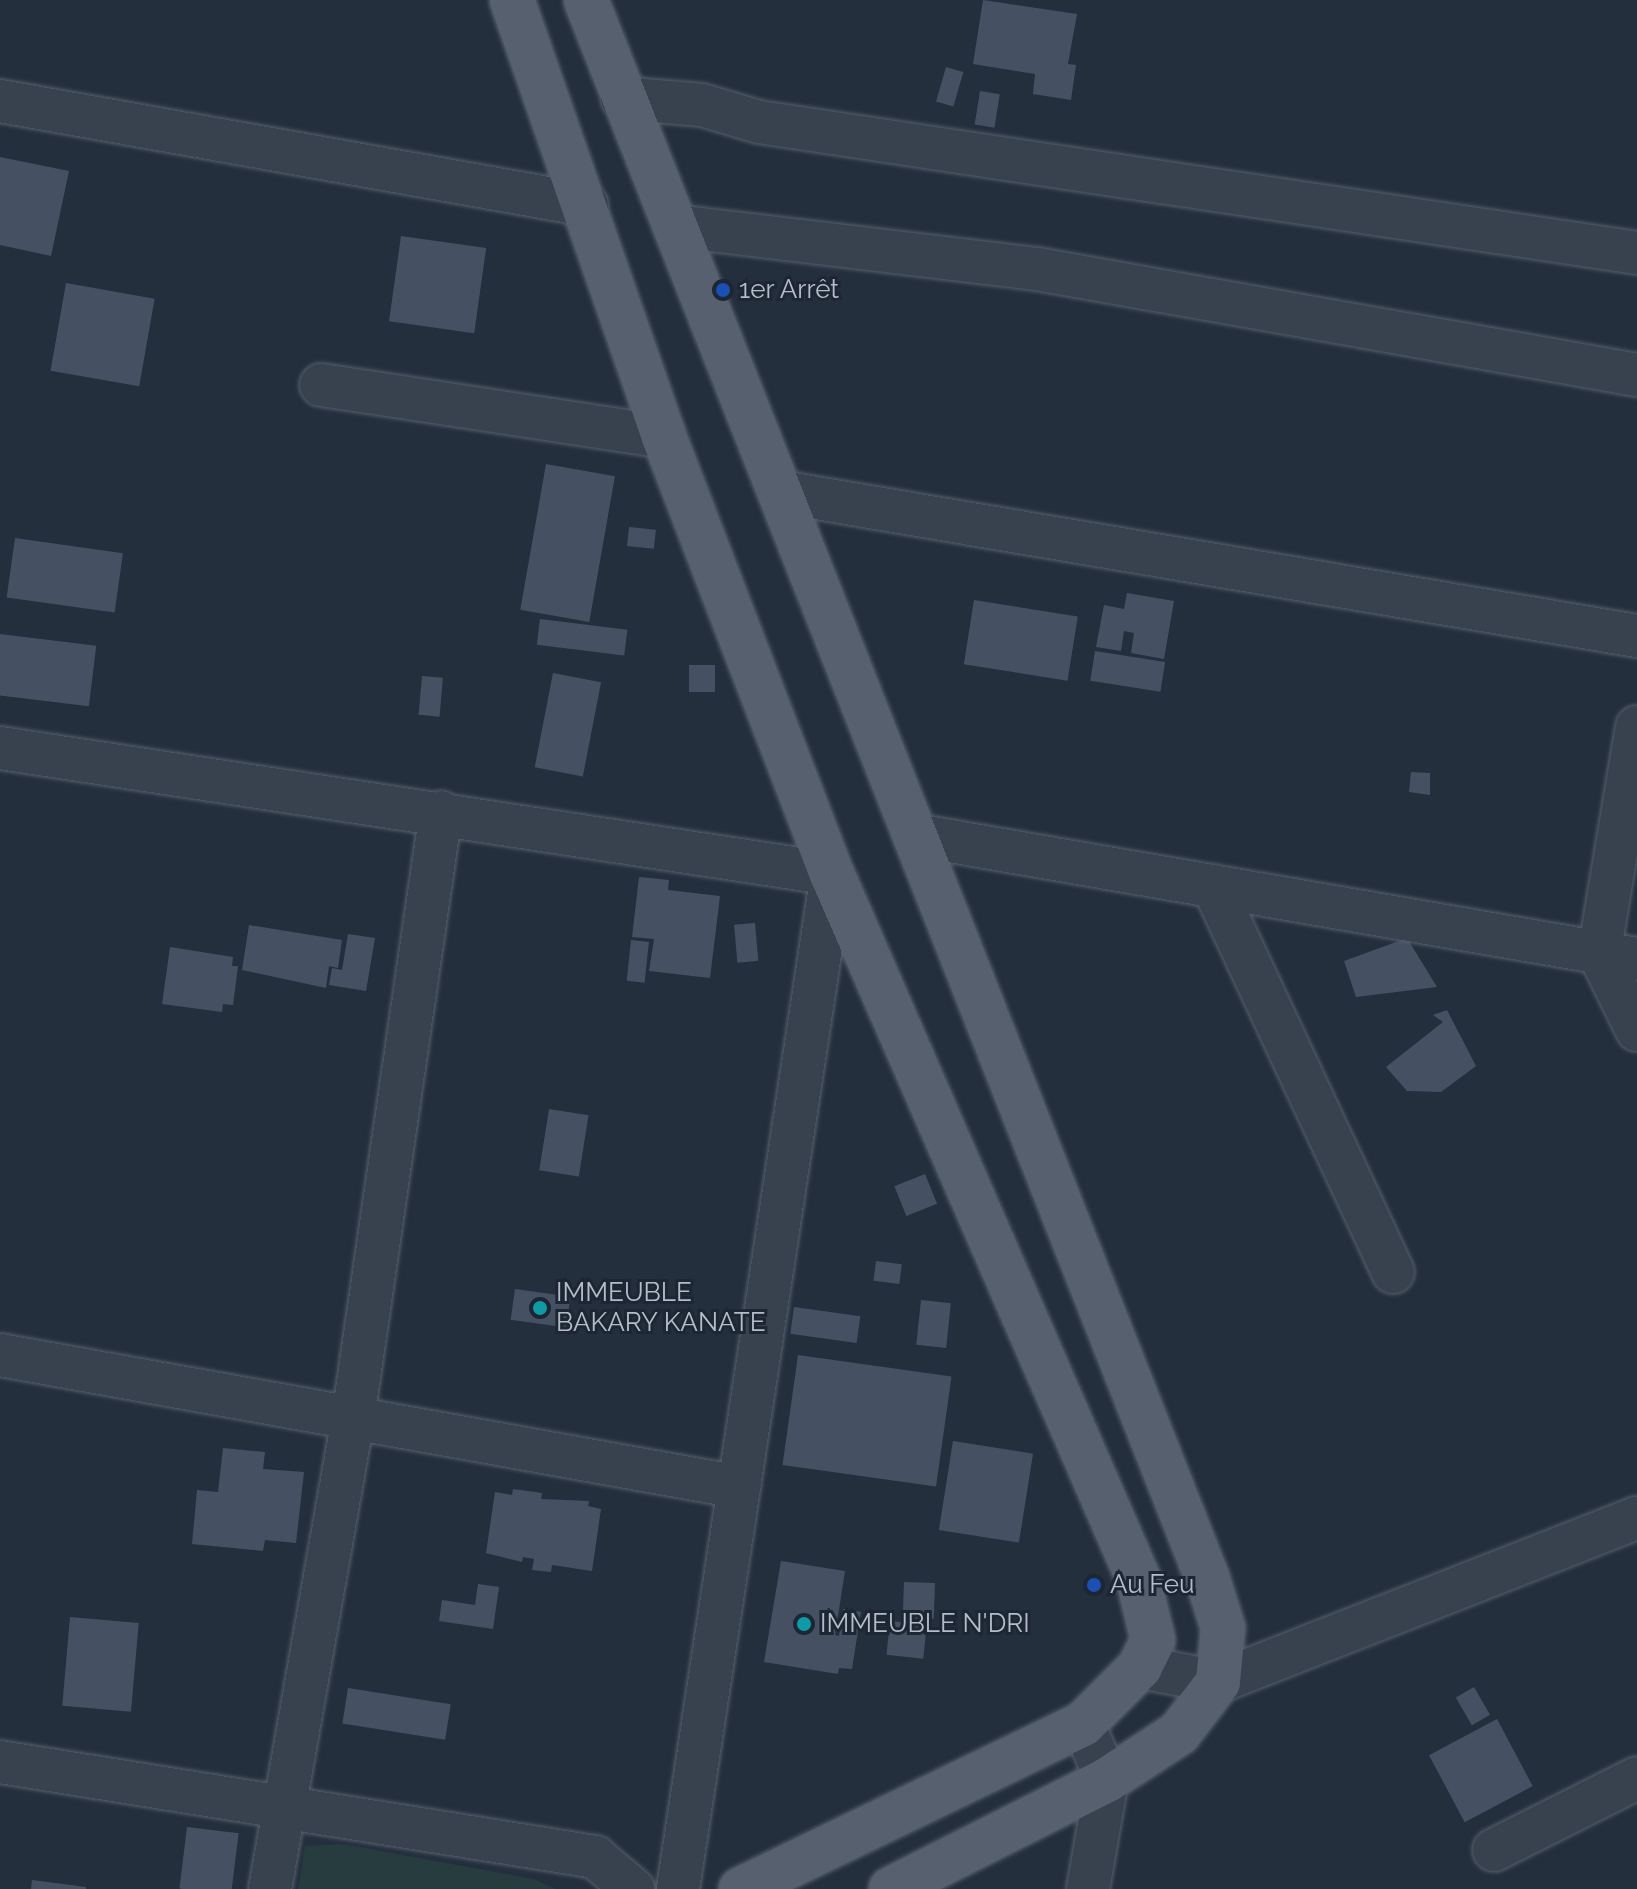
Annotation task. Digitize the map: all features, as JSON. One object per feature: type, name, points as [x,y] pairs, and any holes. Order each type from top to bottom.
[{"type":"main road","points":[[512,0],[587,205],[664,437],[832,874],[1138,1578],[1153,1640],[1140,1667],[1083,1724],[741,1889]]},
{"type":"main road","points":[[586,0],[622,98],[676,226],[1207,1577],[1223,1628],[1218,1682],[1179,1733],[1107,1780],[891,1889]]},
{"type":"street","points":[[622,98],[702,105],[759,122],[1637,253]]},
{"type":"street","points":[[0,101],[587,205]]},
{"type":"street","points":[[676,226],[1037,269],[1637,375]]},
{"type":"street","points":[[321,385],[664,437]]},
{"type":"street","points":[[781,492],[1637,636]]},
{"type":"street","points":[[1637,727],[1618,956],[1637,1030]]},
{"type":"street","points":[[0,748],[441,812],[832,874],[678,1889]]},
{"type":"street","points":[[270,1889],[353,1418],[441,812]]},
{"type":"street","points":[[915,835],[1618,956]]},
{"type":"street","points":[[1213,886],[1393,1272]]},
{"type":"street","points":[[0,1355],[739,1487]]},
{"type":"street","points":[[1140,1667],[1218,1682],[1637,1518]]},
{"type":"street","points":[[1083,1724],[1107,1780],[1088,1889]]},
{"type":"street","points":[[0,1762],[287,1805],[595,1857],[633,1889]]},
{"type":"street","points":[[1494,1850],[1637,1778]]},
{"type":"green space","points":[[344,1844],[533,1879],[556,1889],[298,1889],[305,1846]]},
{"type":"building","points":[[983,0],[1077,14],[1068,64],[1076,65],[1071,100],[1033,94],[1035,74],[973,64]]},
{"type":"building","points":[[946,67],[963,72],[953,107],[936,102]]},
{"type":"building","points":[[980,91],[1000,94],[994,128],[975,125]]},
{"type":"building","points":[[0,157],[69,171],[51,256],[0,245]]},
{"type":"building","points":[[401,236],[486,248],[474,333],[389,321]]},
{"type":"building","points":[[66,283],[155,299],[139,386],[51,371]]},
{"type":"building","points":[[546,464],[615,476],[589,622],[520,610]]},
{"type":"building","points":[[629,527],[656,530],[654,549],[627,546]]},
{"type":"building","points":[[15,538],[123,553],[115,613],[7,597]]},
{"type":"building","points":[[1127,593],[1174,601],[1164,659],[1131,653],[1134,633],[1124,631],[1121,651],[1096,647],[1104,605],[1124,609]]},
{"type":"building","points":[[974,600],[1078,616],[1068,681],[964,664]]},
{"type":"building","points":[[540,619],[627,630],[624,656],[537,645]]},
{"type":"building","points":[[0,634],[96,646],[89,706],[0,695]]},
{"type":"building","points":[[1095,651],[1165,662],[1160,692],[1090,681]]},
{"type":"building","points":[[689,665],[715,665],[715,692],[689,692]]},
{"type":"building","points":[[553,673],[601,682],[583,777],[535,767]]},
{"type":"building","points":[[422,676],[443,678],[440,717],[419,715]]},
{"type":"building","points":[[1411,772],[1430,773],[1430,795],[1409,792]]},
{"type":"building","points":[[639,877],[669,880],[668,890],[720,896],[710,978],[649,971],[654,939],[632,937]]},
{"type":"building","points":[[755,923],[758,961],[737,963],[734,925]]},
{"type":"building","points":[[249,925],[342,940],[338,968],[329,966],[326,988],[242,970]]},
{"type":"building","points":[[348,934],[375,938],[366,991],[329,985],[332,968],[342,970]]},
{"type":"building","points":[[1407,938],[1437,987],[1356,997],[1344,961]]},
{"type":"building","points":[[631,940],[649,942],[645,983],[627,981]]},
{"type":"building","points":[[170,947],[233,957],[232,966],[238,966],[233,1005],[223,1004],[222,1012],[162,1004]]},
{"type":"building","points":[[1447,1010],[1476,1066],[1441,1092],[1407,1091],[1386,1067],[1443,1022],[1433,1015]]},
{"type":"building","points":[[549,1109],[589,1115],[579,1176],[539,1170]]},
{"type":"building","points":[[925,1174],[937,1204],[906,1216],[894,1186]]},
{"type":"building","points":[[876,1261],[902,1264],[899,1284],[874,1281]]},
{"type":"building","name":"IMMEUBLE BAKARY KANATE","points":[[515,1289],[570,1297],[566,1327],[511,1320]]},
{"type":"building","points":[[921,1300],[951,1303],[946,1348],[916,1345]]},
{"type":"building","points":[[794,1307],[860,1316],[857,1343],[790,1334]]},
{"type":"building","points":[[798,1355],[951,1377],[936,1486],[783,1465]]},
{"type":"building","points":[[953,1441],[1033,1454],[1019,1543],[939,1530]]},
{"type":"building","points":[[223,1448],[265,1452],[263,1469],[304,1472],[296,1543],[265,1540],[263,1551],[192,1544],[197,1490],[218,1492]]},
{"type":"building","points":[[513,1489],[542,1493],[541,1499],[589,1501],[588,1506],[601,1509],[592,1571],[552,1565],[551,1572],[532,1570],[534,1559],[523,1557],[522,1562],[486,1553],[495,1492],[512,1495]]},
{"type":"building","name":"IMMEUBLE N'DRI","points":[[781,1561],[845,1571],[835,1635],[839,1636],[843,1609],[861,1612],[852,1669],[839,1668],[838,1674],[764,1662]]},
{"type":"building","points":[[904,1582],[935,1583],[934,1619],[903,1618]]},
{"type":"building","points":[[478,1584],[499,1587],[493,1629],[439,1621],[442,1600],[475,1605]]},
{"type":"building","points":[[70,1617],[139,1623],[131,1712],[62,1706]]},
{"type":"building","points":[[890,1621],[927,1625],[923,1659],[886,1655]]},
{"type":"building","points":[[1474,1687],[1490,1715],[1472,1725],[1456,1698]]},
{"type":"building","points":[[348,1688],[451,1704],[445,1740],[342,1724]]},
{"type":"building","points":[[1497,1719],[1533,1786],[1465,1822],[1429,1755]]},
{"type":"building","points":[[187,1827],[239,1833],[232,1889],[179,1889]]},
{"type":"building","points":[[32,1880],[86,1887],[86,1889],[31,1889]]},
{"type":"place","name":"1er Arrêt","points":[[723,290]]},
{"type":"place","name":"IMMEUBLE BAKARY KANATE","points":[[540,1308]]},
{"type":"place","name":"Au Feu","points":[[1094,1585]]},
{"type":"place","name":"IMMEUBLE N'DRI","points":[[804,1624]]}]
